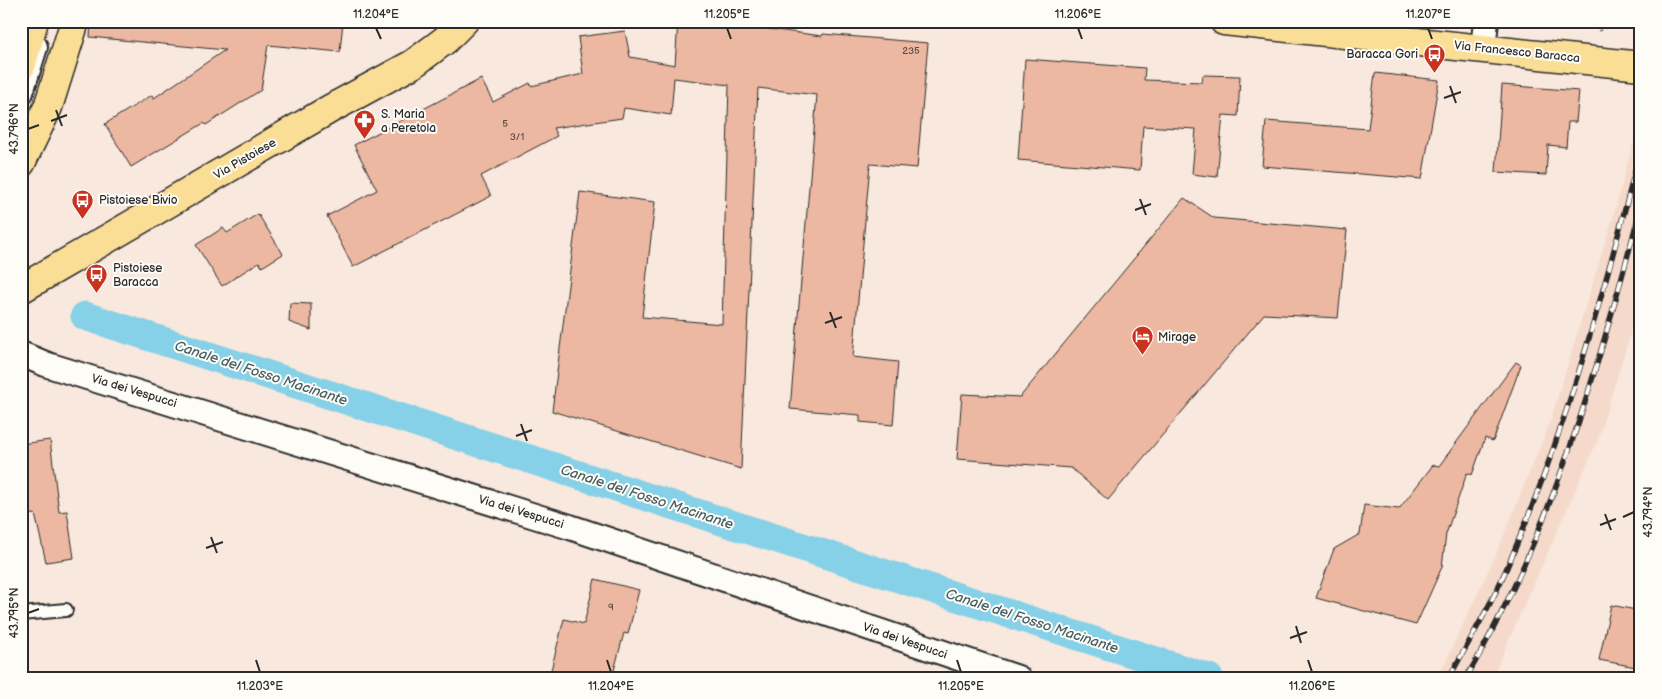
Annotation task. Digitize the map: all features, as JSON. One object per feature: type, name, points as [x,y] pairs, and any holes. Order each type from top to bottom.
[{"type":"main road","points":[[21,66],[34,21]]},
{"type":"main road","points":[[21,163],[48,107],[75,21]]},
{"type":"main road","name":"Via Pistoiese","points":[[21,289],[330,109],[413,64],[445,40],[464,21]]},
{"type":"main road","name":"Via Francesco Baracca","points":[[1236,22],[1641,66]]},
{"type":"street","points":[[21,92],[42,21]]},
{"type":"street","points":[[1483,49],[1486,21]]},
{"type":"street","name":"Via dei Vespucci","points":[[21,354],[48,365],[570,527],[1018,678]]},
{"type":"lane","points":[[21,614],[66,610]]},
{"type":"path","points":[[1595,21],[1601,33]]},
{"type":"shaded area","points":[[1641,113],[1641,299],[1598,439],[1492,678],[1438,678],[1497,552],[1550,422],[1613,217]]},
{"type":"green space","points":[[1533,21],[1608,21],[1606,28]]},
{"type":"building","points":[[91,21],[343,21],[340,52],[268,45],[261,90],[206,125],[204,123],[131,167],[105,124],[152,95],[154,98],[225,50],[90,37]]},
{"type":"building","points":[[678,21],[707,21],[822,36],[823,34],[928,43],[917,168],[870,164],[853,357],[898,362],[893,425],[860,422],[860,415],[790,409],[817,95],[758,88],[741,469],[552,411],[580,192],[655,202],[642,317],[722,324],[729,85],[674,78],[671,115],[624,108],[622,118],[553,128],[557,136],[481,176],[491,196],[353,267],[327,216],[377,190],[354,145],[481,79],[493,102],[530,83],[531,86],[583,74],[578,37],[625,31],[630,57],[675,65]]},
{"type":"building","points":[[1025,59],[1145,68],[1144,80],[1202,82],[1203,75],[1240,76],[1238,116],[1223,115],[1217,177],[1192,174],[1196,129],[1143,126],[1140,170],[1018,160]]},
{"type":"building","points":[[1375,73],[1439,80],[1422,179],[1262,166],[1266,121],[1368,129]]},
{"type":"building","points":[[1502,85],[1579,91],[1576,122],[1568,122],[1566,147],[1548,145],[1546,175],[1496,172]]},
{"type":"building","name":"Mirage","points":[[1184,198],[1214,218],[1347,230],[1338,318],[1264,314],[1108,500],[1071,468],[957,459],[962,394],[1020,397]]},
{"type":"building","points":[[258,214],[283,254],[262,267],[259,262],[222,286],[196,245],[223,228],[227,233]]},
{"type":"building","points":[[290,303],[311,304],[311,330],[289,322]]},
{"type":"building","points":[[1516,362],[1521,365],[1493,441],[1485,438],[1472,475],[1467,473],[1446,534],[1442,567],[1416,625],[1316,598],[1334,549],[1360,534],[1364,505],[1399,509],[1433,465],[1439,466]]},
{"type":"building","points":[[50,440],[59,512],[67,511],[74,558],[46,562],[35,514],[21,516],[21,444]]},
{"type":"building","points":[[595,579],[639,590],[628,634],[624,633],[612,678],[549,678],[564,619],[584,624]]},
{"type":"building","points":[[1611,605],[1641,611],[1641,668],[1599,660]]},
{"type":"waterway","name":"Canale del Fosso Macinante","points":[[85,316],[1209,678]]},
{"type":"railway","points":[[1449,678],[1501,581],[1544,476],[1580,368],[1641,148]]},
{"type":"railway","points":[[1466,678],[1524,566],[1548,508],[1570,448],[1608,328],[1641,206]]},
{"type":"place","name":"Baracca Gori","points":[[1434,73]]},
{"type":"place","name":"S. Maria a Peretola","points":[[365,140]]},
{"type":"place","name":"Pistoiese Bivio","points":[[83,219]]},
{"type":"place","name":"Pistoiese Baracca","points":[[97,294]]},
{"type":"place","name":"Mirage","points":[[1142,356]]}]
